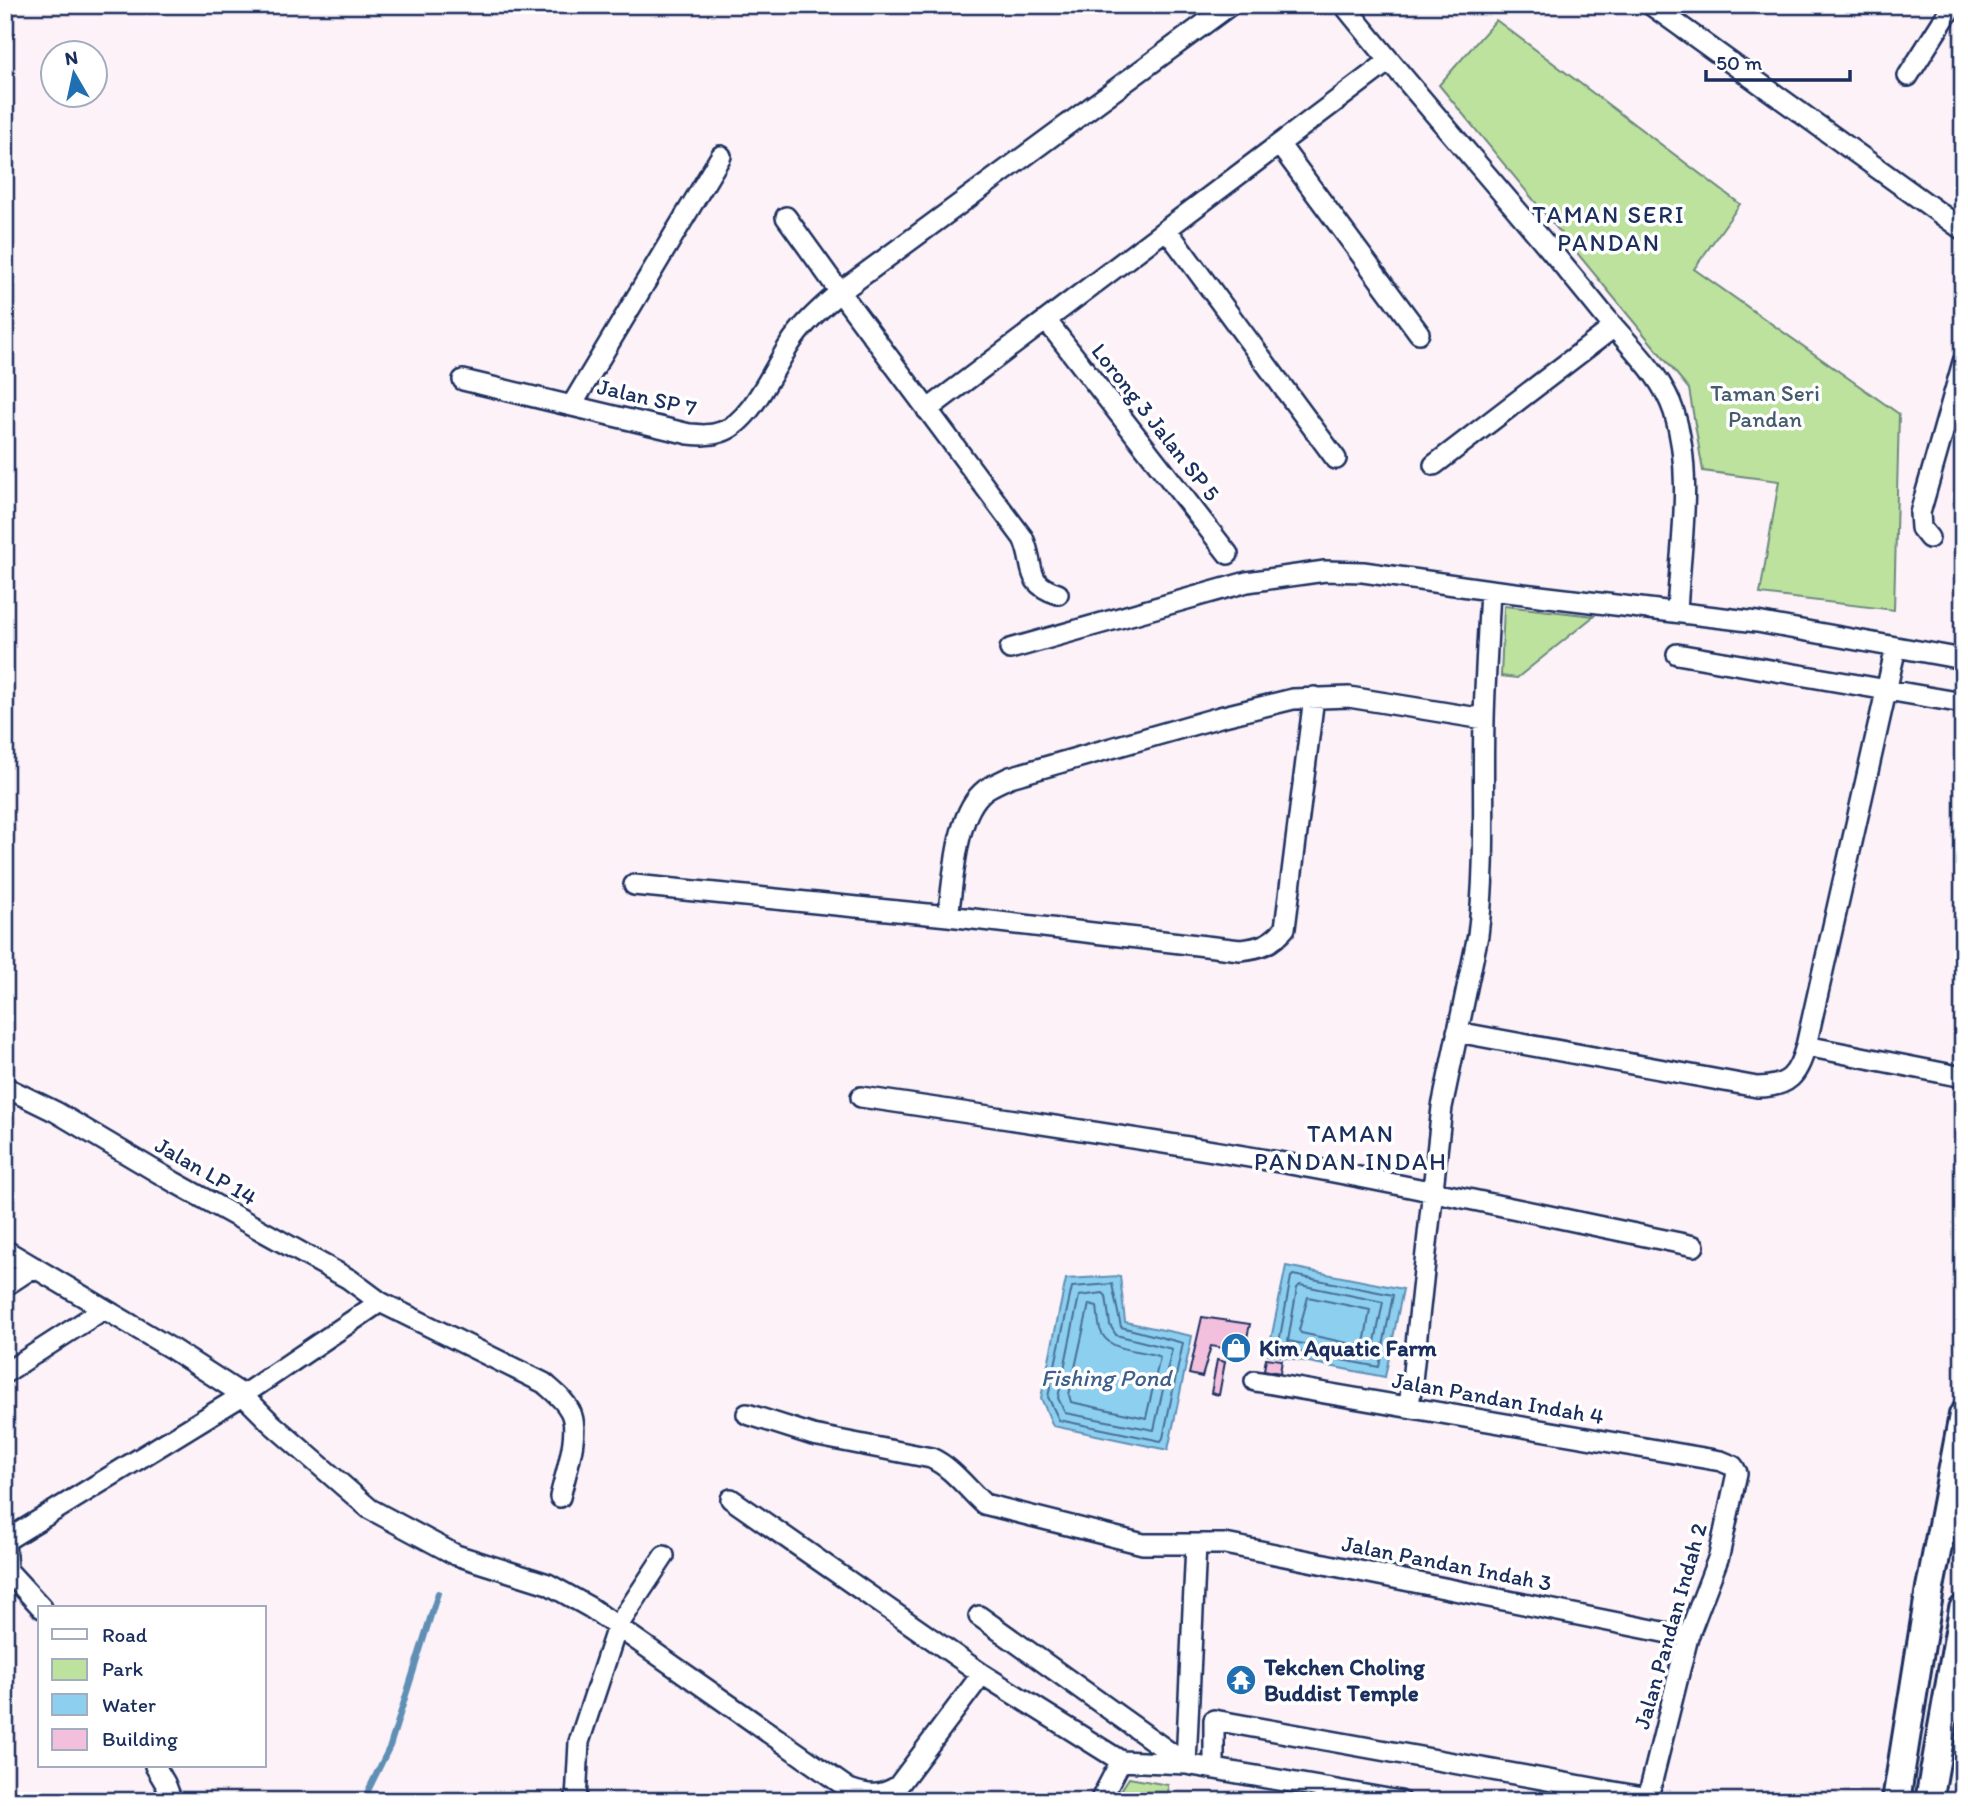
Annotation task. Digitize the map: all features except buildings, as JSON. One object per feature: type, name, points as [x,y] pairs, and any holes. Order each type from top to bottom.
[{"type":"street","name":"Jalan SP 7","points":[[463,380],[689,434],[707,436],[723,432],[738,423],[749,410],[792,340],[805,324],[840,292],[1230,5]]},
{"type":"street","points":[[1344,5],[1663,387],[1674,410],[1680,434],[1684,490],[1677,612]]},
{"type":"street","points":[[1651,5],[1963,230]]},
{"type":"street","points":[[1908,76],[1954,5]]},
{"type":"street","points":[[927,410],[1389,61]]},
{"type":"street","points":[[1279,144],[1419,333]]},
{"type":"street","points":[[572,405],[721,156]]},
{"type":"street","points":[[786,217],[1023,538],[1029,549],[1032,574],[1036,583],[1045,590],[1058,594]]},
{"type":"street","points":[[1167,230],[1336,459]]},
{"type":"street","name":"Lorong 3 Jalan SP 5","points":[[1046,320],[1228,554]]},
{"type":"street","points":[[1434,465],[1614,327]]},
{"type":"street","points":[[1929,538],[1922,528],[1920,513],[1963,362]]},
{"type":"street","points":[[1010,649],[1247,582],[1287,574],[1325,571],[1363,572],[1757,622],[1963,659]]},
{"type":"street","points":[[1409,1408],[1442,1107],[1482,907],[1484,719],[1490,590]]},
{"type":"street","points":[[1457,1032],[1757,1087],[1770,1087],[1793,1076],[1801,1065],[1806,1046],[1896,647]]},
{"type":"street","points":[[1677,654],[1963,703]]},
{"type":"street","points":[[948,916],[962,827],[971,808],[985,790],[1010,777],[1293,699],[1349,696],[1484,719]]},
{"type":"street","points":[[634,885],[948,916],[1240,950],[1258,948],[1275,941],[1285,928],[1314,697]]},
{"type":"street","points":[[1806,1046],[1963,1077]]},
{"type":"street","name":"Jalan LP 14","points":[[5,1087],[56,1112],[174,1182],[349,1279],[380,1301],[544,1383],[561,1398],[571,1413],[575,1426],[560,1497]]},
{"type":"street","points":[[861,1097],[1289,1164],[1694,1247]]},
{"type":"street","points":[[5,1250],[243,1395],[272,1424],[370,1509],[456,1555],[548,1584],[592,1608],[849,1789],[869,1796],[886,1797],[898,1786],[982,1674]]},
{"type":"street","points":[[5,1286],[34,1267]]},
{"type":"street","points":[[40,1606],[7,1570],[5,1541],[243,1395],[380,1301]]},
{"type":"street","points":[[5,1373],[104,1309]]},
{"type":"street","name":"Jalan Pandan Indah 4","points":[[1255,1381],[1721,1461],[1732,1466]]},
{"type":"street","name":"Jalan Pandan Indah 3","points":[[747,1414],[813,1435],[931,1458],[946,1465],[984,1504],[1143,1544],[1225,1544],[1688,1637]]},
{"type":"street","points":[[1897,1793],[1930,1588],[1963,1415]]},
{"type":"street","name":"Jalan Pandan Indah 2","points":[[1648,1799],[1688,1637],[1719,1556],[1737,1473],[1732,1466]]},
{"type":"street","points":[[731,1499],[982,1674],[1121,1761],[1186,1764],[1400,1801]]},
{"type":"street","points":[[1186,1764],[1196,1544]]},
{"type":"street","points":[[576,1801],[579,1742],[617,1626],[664,1556]]},
{"type":"street","points":[[1930,1588],[1935,1623],[1941,1636],[1960,1644]]},
{"type":"street","points":[[1929,1801],[1960,1644],[1963,1609]]},
{"type":"street","points":[[979,1616],[1186,1764]]},
{"type":"street","points":[[1897,1793],[1931,1659],[1940,1650],[1960,1644]]},
{"type":"street","points":[[1214,1769],[1214,1720],[1648,1799]]},
{"type":"street","points":[[1100,1801],[1121,1761]]},
{"type":"street","points":[[156,1768],[172,1801]]},
{"type":"green space","name":"Taman Seri Pandan","points":[[1496,20],[1740,204],[1694,269],[1899,414],[1894,610],[1760,594],[1779,481],[1703,471],[1689,389],[1439,85]]},
{"type":"green space","points":[[1504,606],[1594,616],[1517,678],[1501,676]]},
{"type":"green space","points":[[1129,1778],[1168,1785],[1169,1801],[1114,1801]]},
{"type":"water","points":[[1286,1266],[1403,1289],[1385,1377],[1268,1354]]},
{"type":"water","name":"Fishing Pond","points":[[1120,1276],[1125,1322],[1192,1336],[1168,1450],[1053,1426],[1041,1398],[1066,1279]]},
{"type":"waterway","points":[[363,1801],[390,1746],[438,1593]]},
{"type":"place","name":"Kim Aquatic Farm","points":[[1236,1348]]},
{"type":"place","name":"Tekchen Choling Buddist Temple","points":[[1241,1680]]},
{"type":"district","name":"TAMAN SERI PANDAN","points":[[1609,228]]},
{"type":"district","name":"TAMAN PANDAN INDAH","points":[[1351,1147]]}]
